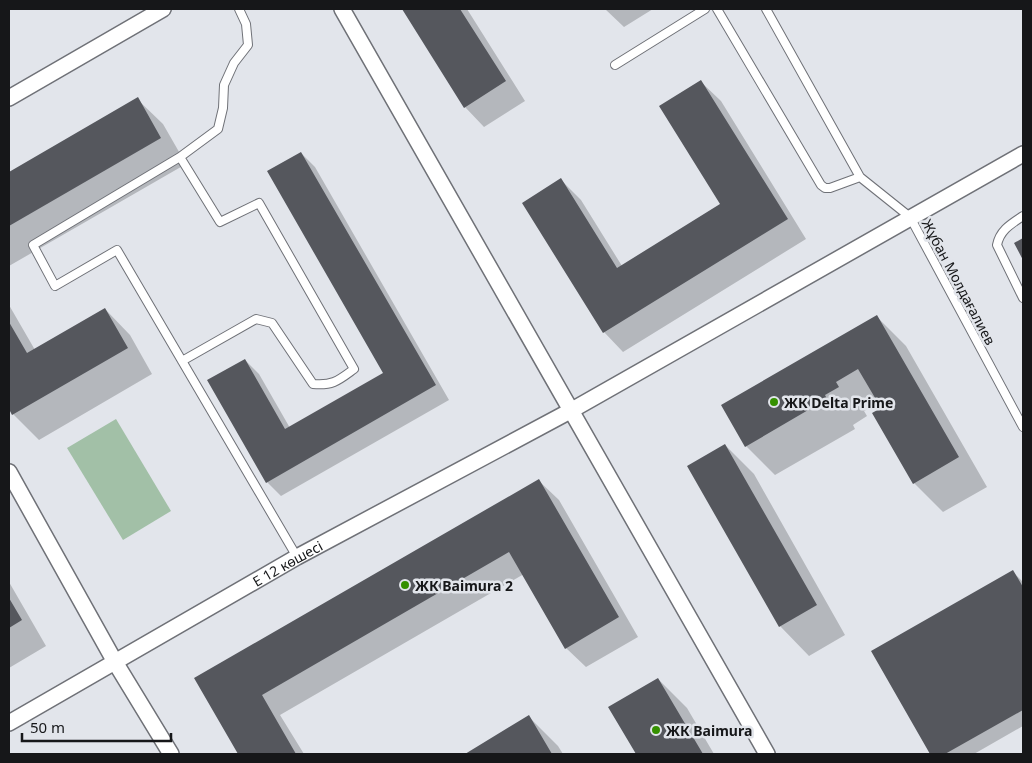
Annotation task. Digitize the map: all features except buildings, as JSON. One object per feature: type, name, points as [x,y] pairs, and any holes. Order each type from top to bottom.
[{"type":"street","points":[[9,98],[163,9]]},
{"type":"street","points":[[342,9],[767,754]]},
{"type":"street","name":"Е 12 көшесі","points":[[9,723],[297,557],[572,410],[1023,154]]},
{"type":"street","points":[[9,472],[116,662],[171,754]]},
{"type":"lane","points":[[239,9],[246,24],[248,45],[234,63],[224,85],[223,108],[218,130],[180,157],[33,244],[55,286],[117,250],[297,557]]},
{"type":"lane","points":[[615,65],[705,9]]},
{"type":"lane","points":[[717,9],[821,185],[825,188],[830,188],[860,177]]},
{"type":"lane","name":"Жұбан Молдағалиев","points":[[766,9],[860,177],[910,217],[1023,427]]},
{"type":"lane","points":[[180,157],[220,222],[259,203],[354,369],[335,383],[325,385],[313,384],[272,323],[256,319],[182,361]]},
{"type":"lane","points":[[1023,216],[1005,228],[999,235],[997,245],[1023,298]]},
{"type":"green space","points":[[116,419],[171,511],[123,540],[67,448]]},
{"type":"place","name":"ЖК Delta Prime","points":[[774,402]]},
{"type":"place","name":"ЖК Baimura 2","points":[[405,585]]},
{"type":"place","name":"ЖК Baimura","points":[[656,730]]}]
